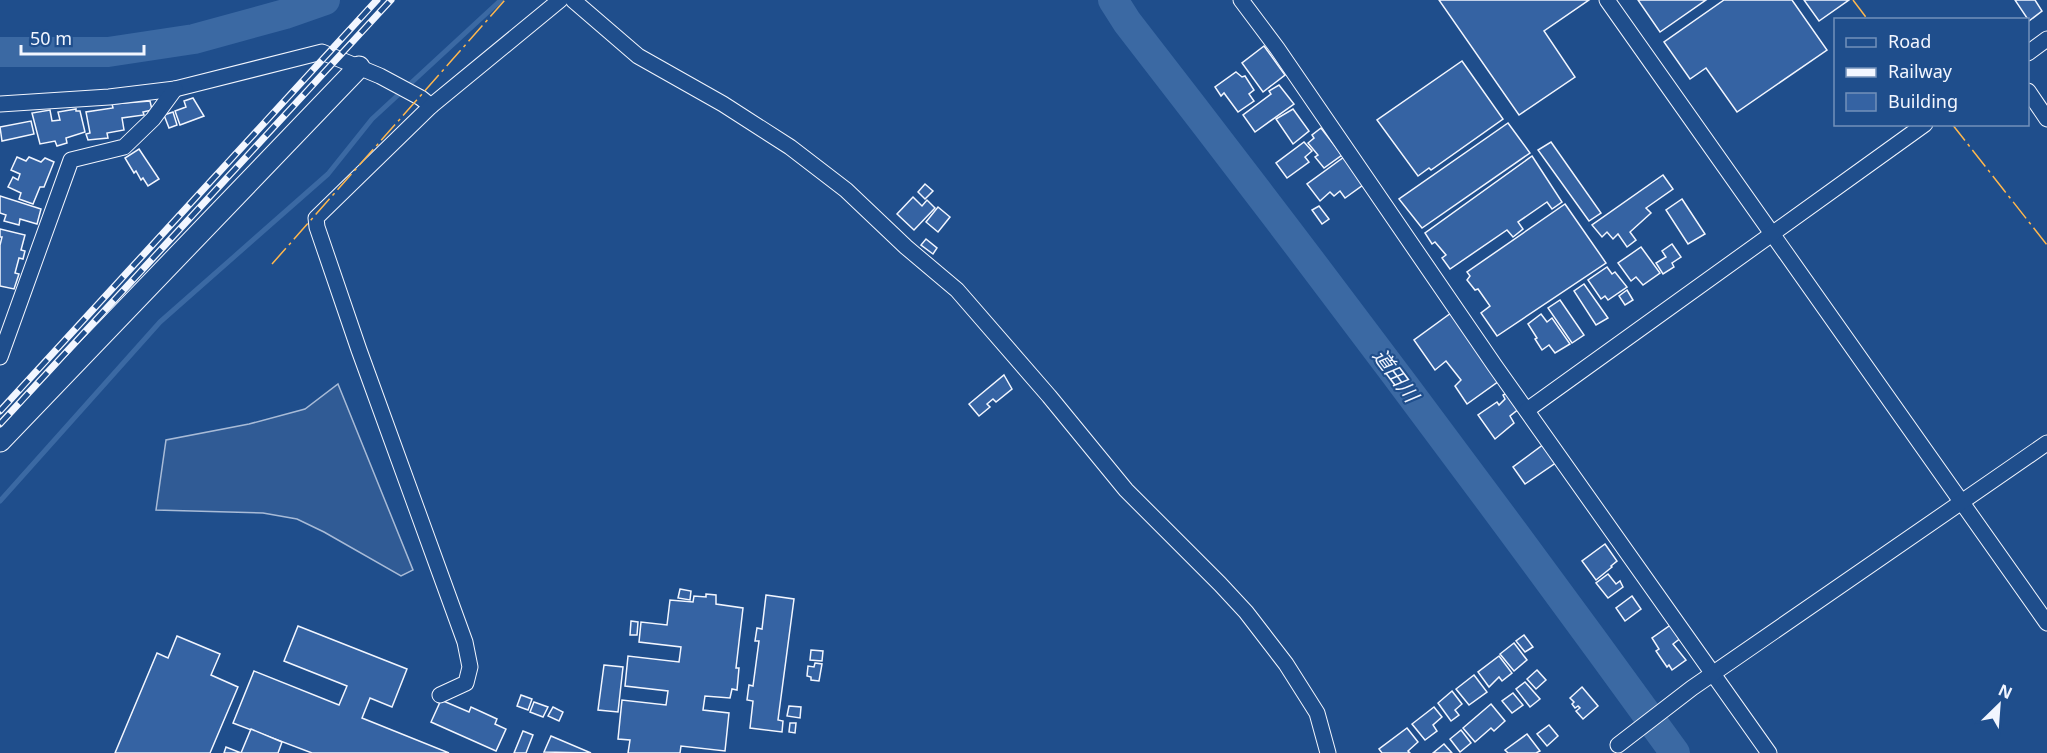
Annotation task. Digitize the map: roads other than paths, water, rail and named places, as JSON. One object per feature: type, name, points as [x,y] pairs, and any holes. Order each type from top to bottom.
[{"type":"street","points":[[440,695],[466,682],[470,667],[465,642],[358,350],[316,218],[426,102],[560,0]]},
{"type":"street","points":[[573,0],[638,56],[723,104],[790,147],[846,190],[906,247],[957,290],[1049,396],[1126,490],[1246,612],[1286,663],[1317,713],[1328,753]]},
{"type":"street","points":[[1242,0],[1769,753]]},
{"type":"street","points":[[1607,0],[2047,623]]},
{"type":"street","points":[[2029,52],[2047,39]]},
{"type":"street","points":[[0,104],[109,98],[175,89],[322,52],[380,76],[426,102]]},
{"type":"street","points":[[0,441],[359,66]]},
{"type":"street","points":[[0,357],[71,159],[124,147],[153,119],[175,89]]},
{"type":"street","points":[[2029,92],[2047,119]]},
{"type":"street","points":[[1527,410],[1922,126]]},
{"type":"street","points":[[1618,745],[1692,688],[2047,443]]},
{"type":"waterway","points":[[0,52],[108,52],[194,39],[285,14],[325,0]]},
{"type":"waterway","points":[[0,501],[160,322],[328,174],[372,119],[501,0]]},
{"type":"waterway","name":"道田川","points":[[1113,0],[1127,22],[1404,385],[1675,753]]},
{"type":"railway","points":[[0,411],[377,0]]},
{"type":"railway","points":[[0,424],[391,0]]}]
